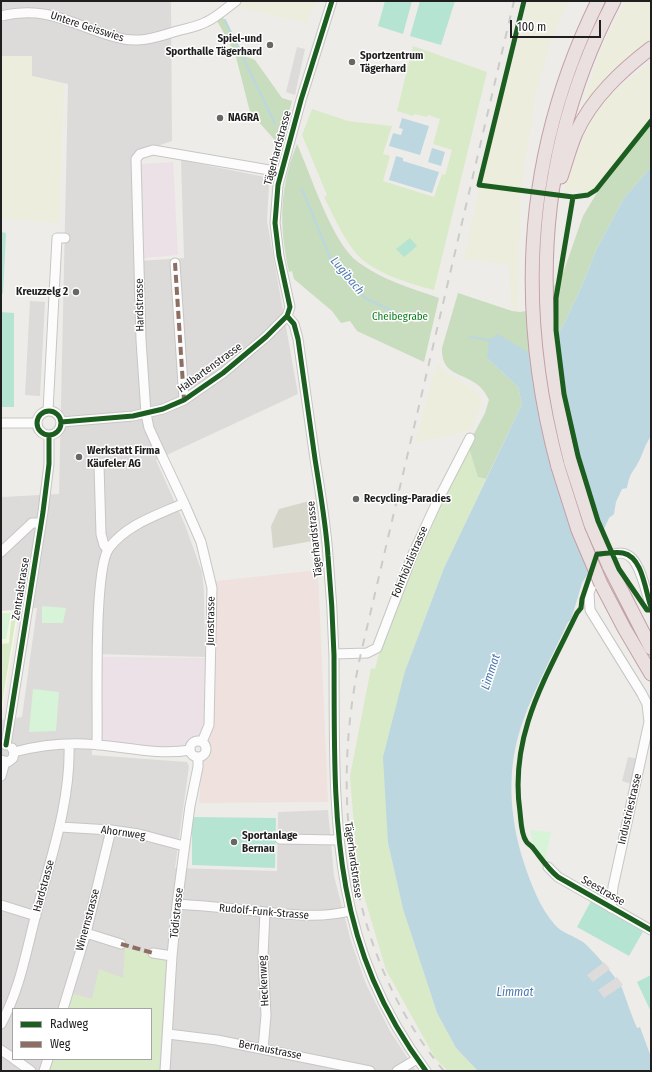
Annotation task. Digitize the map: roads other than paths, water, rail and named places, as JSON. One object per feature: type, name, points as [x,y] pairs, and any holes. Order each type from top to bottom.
[{"type":"highway","points":[[598,1],[577,46],[563,83],[550,125],[540,174],[532,256],[532,305],[535,351],[543,404],[558,467],[578,530],[601,584],[624,628],[651,674]]},
{"type":"highway","points":[[614,1],[590,52],[573,98],[558,155],[549,208],[545,272],[548,330],[554,385],[567,448],[586,510],[605,564],[651,648]]},
{"type":"highway","points":[[549,208],[571,147],[584,118],[615,79],[651,48]]},
{"type":"street","name":"Untere Geisswies","points":[[1,16],[29,12],[42,13],[74,21],[116,38],[146,41],[207,22],[236,1]]},
{"type":"street","name":"Tägerhardstrasse","points":[[332,1],[281,172],[276,199],[275,224],[279,256],[290,307],[287,316],[294,324],[298,339],[328,554],[334,654],[336,809],[338,840],[350,911],[357,938],[375,987],[394,1024],[426,1071]]},
{"type":"street","name":"Hardstrasse","points":[[184,503],[149,428],[146,414],[141,340],[136,159],[140,154],[153,150],[281,172]]},
{"type":"street","points":[[48,410],[57,238],[65,238]]},
{"type":"street","points":[[175,263],[184,400]]},
{"type":"street","name":"Halbartenstrasse","points":[[61,422],[146,414],[184,400],[238,361],[287,316]]},
{"type":"street","points":[[48,410],[57,414],[61,422],[58,431],[49,435],[42,433],[37,423],[41,413],[48,410]]},
{"type":"street","points":[[1,422],[37,423]]},
{"type":"street","name":"Zentralstrasse","points":[[3,746],[41,523],[48,464],[49,435]]},
{"type":"street","name":"Fohrhölzlistrasse","points":[[334,654],[367,653],[376,648],[392,603],[421,535],[470,438]]},
{"type":"street","points":[[99,465],[101,534],[104,545],[108,550]]},
{"type":"street","points":[[97,745],[100,579],[108,550],[131,528],[184,503]]},
{"type":"street","name":"Jurastrasse","points":[[184,503],[201,542],[212,588],[209,725],[202,742]]},
{"type":"street","points":[[1,552],[32,523],[41,523]]},
{"type":"street","points":[[605,564],[616,553],[629,555],[637,564],[648,587],[651,607]]},
{"type":"street","name":"Industriestrasse","points":[[605,564],[588,593],[590,610],[642,694],[648,708],[649,722],[613,887],[611,908]]},
{"type":"street","points":[[197,741],[202,742],[205,746],[205,751],[198,757],[192,754],[190,750],[192,743],[197,741]]},
{"type":"street","name":"Hardstrasse","points":[[1,1024],[16,992],[25,964],[36,916],[60,827],[68,772],[69,744]]},
{"type":"street","points":[[14,752],[69,744],[167,751],[190,750]]},
{"type":"street","points":[[1,776],[3,761],[13,758],[14,752],[11,747],[3,746]]},
{"type":"street","name":"Tödistrasse","points":[[165,1071],[172,956],[177,904],[190,806],[198,767],[198,757]]},
{"type":"street","name":"Ahornweg","points":[[60,827],[111,830],[139,834],[184,846]]},
{"type":"street","name":"Winernstrasse","points":[[63,1008],[86,933],[111,830]]},
{"type":"street","points":[[280,839],[338,840]]},
{"type":"street","name":"Seestrasse","points":[[548,867],[558,877],[651,930]]},
{"type":"street","name":"Rudolf-Funk-Strasse","points":[[177,904],[305,916],[350,911]]},
{"type":"street","points":[[1,905],[36,916]]},
{"type":"street","name":"Heckenweg","points":[[263,1049],[266,1015],[263,956],[265,912]]},
{"type":"street","points":[[86,933],[121,944]]},
{"type":"street","points":[[153,953],[172,956]]},
{"type":"street","name":"Bernaustrasse","points":[[168,1034],[217,1040],[370,1071]]},
{"type":"street","points":[[1,1050],[12,1058]]},
{"type":"street","points":[[397,1071],[417,1059]]},
{"type":"street","points":[[15,1060],[31,1071]]},
{"type":"street","points":[[44,1071],[48,1060]]},
{"type":"water","points":[[402,118],[429,126],[420,155],[389,146],[393,133],[401,135],[403,129],[399,128]]},
{"type":"water","points":[[432,148],[445,152],[441,166],[428,162]]},
{"type":"water","points":[[396,156],[403,158],[403,161],[439,172],[432,193],[389,180]]},
{"type":"water","name":"Limmat","points":[[651,167],[651,436],[631,475],[627,488],[622,489],[616,502],[614,514],[609,518],[589,572],[582,583],[571,620],[568,622],[528,708],[514,756],[512,792],[515,828],[519,846],[536,896],[555,925],[587,945],[620,984],[637,1028],[640,1027],[651,1057],[651,1071],[478,1071],[456,1048],[437,1013],[403,909],[388,843],[383,757],[405,671],[444,568],[522,404],[518,387],[487,358],[489,340],[498,334],[536,357],[546,355],[565,322],[584,281],[596,250],[624,198]]},
{"type":"waterway","name":"Lugibach","points":[[225,20],[275,124]]},
{"type":"waterway","name":"Lugibach","points":[[302,189],[331,260],[365,298],[407,318]]},
{"type":"waterway","name":"Lugibach","points":[[470,337],[489,340]]},
{"type":"railway","points":[[444,1071],[412,1026],[386,977],[367,926],[354,872],[348,818],[347,762],[351,707],[361,653],[514,1]]},
{"type":"place","name":"Spiel-und Sporthalle Tägerhard","points":[[270,45]]},
{"type":"place","name":"Sportzentrum Tägerhard","points":[[352,62]]},
{"type":"place","name":"NAGRA","points":[[220,118]]},
{"type":"place","name":"Kreuzzelg 2","points":[[76,292]]},
{"type":"place","name":"Werkstatt Firma Käufeler AG","points":[[79,457]]},
{"type":"place","name":"Recycling-Paradies","points":[[356,499]]},
{"type":"place","name":"Sportanlage Bernau","points":[[234,842]]},
{"type":"park label","name":"Cheibegrabe","points":[[400,317]]}]
